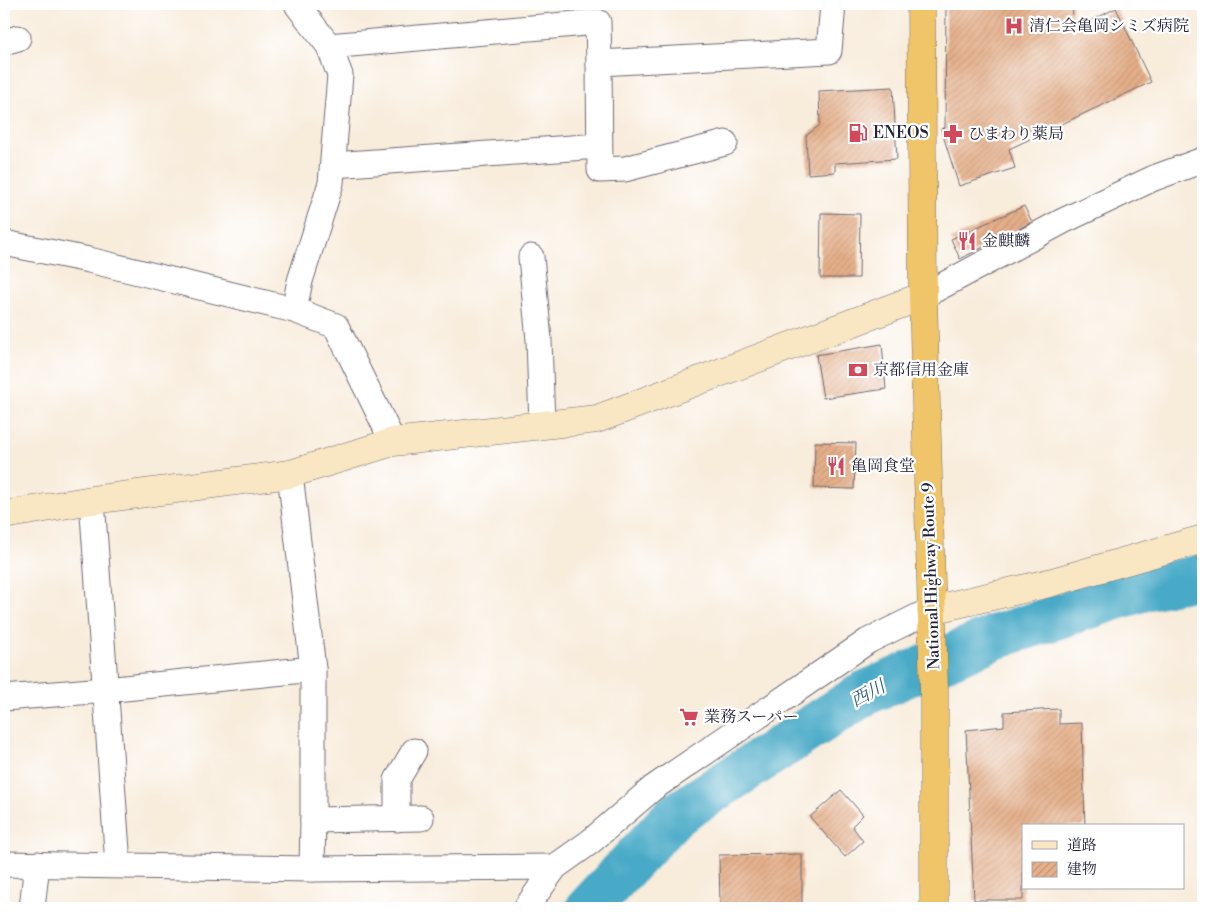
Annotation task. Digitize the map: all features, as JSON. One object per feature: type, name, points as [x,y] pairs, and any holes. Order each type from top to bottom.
[{"type":"highway","name":"National Highway Route 9","points":[[921,4],[923,296],[934,691],[934,908]]},
{"type":"street","points":[[294,310],[300,281],[331,183],[340,75],[329,46],[297,4]]},
{"type":"street","points":[[598,63],[829,51],[833,4]]},
{"type":"street","points":[[329,46],[598,13],[600,170],[625,169],[725,143]]},
{"type":"street","points":[[333,165],[599,146]]},
{"type":"street","points":[[4,515],[92,500],[290,474],[393,442],[597,419],[923,296],[1063,221],[1154,178],[1201,167]]},
{"type":"street","points":[[4,243],[89,260],[294,310],[336,326],[393,442]]},
{"type":"street","points":[[531,258],[539,340],[542,426]]},
{"type":"street","points":[[290,474],[313,670],[312,869]]},
{"type":"street","points":[[92,500],[118,865]]},
{"type":"street","points":[[526,908],[555,867],[590,842],[653,788],[868,641],[1049,583],[1203,539]]},
{"type":"street","points":[[4,698],[313,670]]},
{"type":"street","points":[[313,820],[409,819],[396,780],[414,751]]},
{"type":"street","points":[[4,864],[312,869],[555,867]]},
{"type":"street","points":[[32,908],[36,864]]},
{"type":"building","points":[[946,4],[1073,4],[1072,31],[1116,8],[1151,82],[1009,149],[1015,168],[959,186],[941,129],[945,128]]},
{"type":"building","points":[[893,87],[897,159],[835,163],[835,172],[808,174],[806,136],[820,125],[819,91]]},
{"type":"building","points":[[1024,206],[1032,222],[960,259],[951,239]]},
{"type":"building","points":[[821,213],[860,214],[859,278],[820,278]]},
{"type":"building","points":[[882,344],[886,389],[823,398],[816,355]]},
{"type":"building","points":[[815,442],[856,443],[854,489],[814,488]]},
{"type":"building","points":[[1059,709],[1059,724],[1082,723],[1085,824],[1022,824],[1023,900],[974,900],[966,730],[1004,726],[1004,712]]},
{"type":"building","points":[[841,790],[863,815],[852,826],[863,841],[845,857],[810,817]]},
{"type":"building","points":[[802,854],[802,908],[720,908],[719,855]]},
{"type":"waterway","name":"西川","points":[[588,908],[674,816],[865,693],[995,637],[1146,588],[1203,576]]},
{"type":"place","name":"清仁会亀岡シミズ病院","points":[[1014,26]]},
{"type":"place","name":"ENEOS","points":[[858,133]]},
{"type":"place","name":"ひまわり薬局","points":[[953,134]]},
{"type":"place","name":"金麒麟","points":[[967,241]]},
{"type":"place","name":"京都信用金庫","points":[[858,370]]},
{"type":"place","name":"亀岡食堂","points":[[836,466]]},
{"type":"place","name":"業務スーパー","points":[[689,717]]}]
